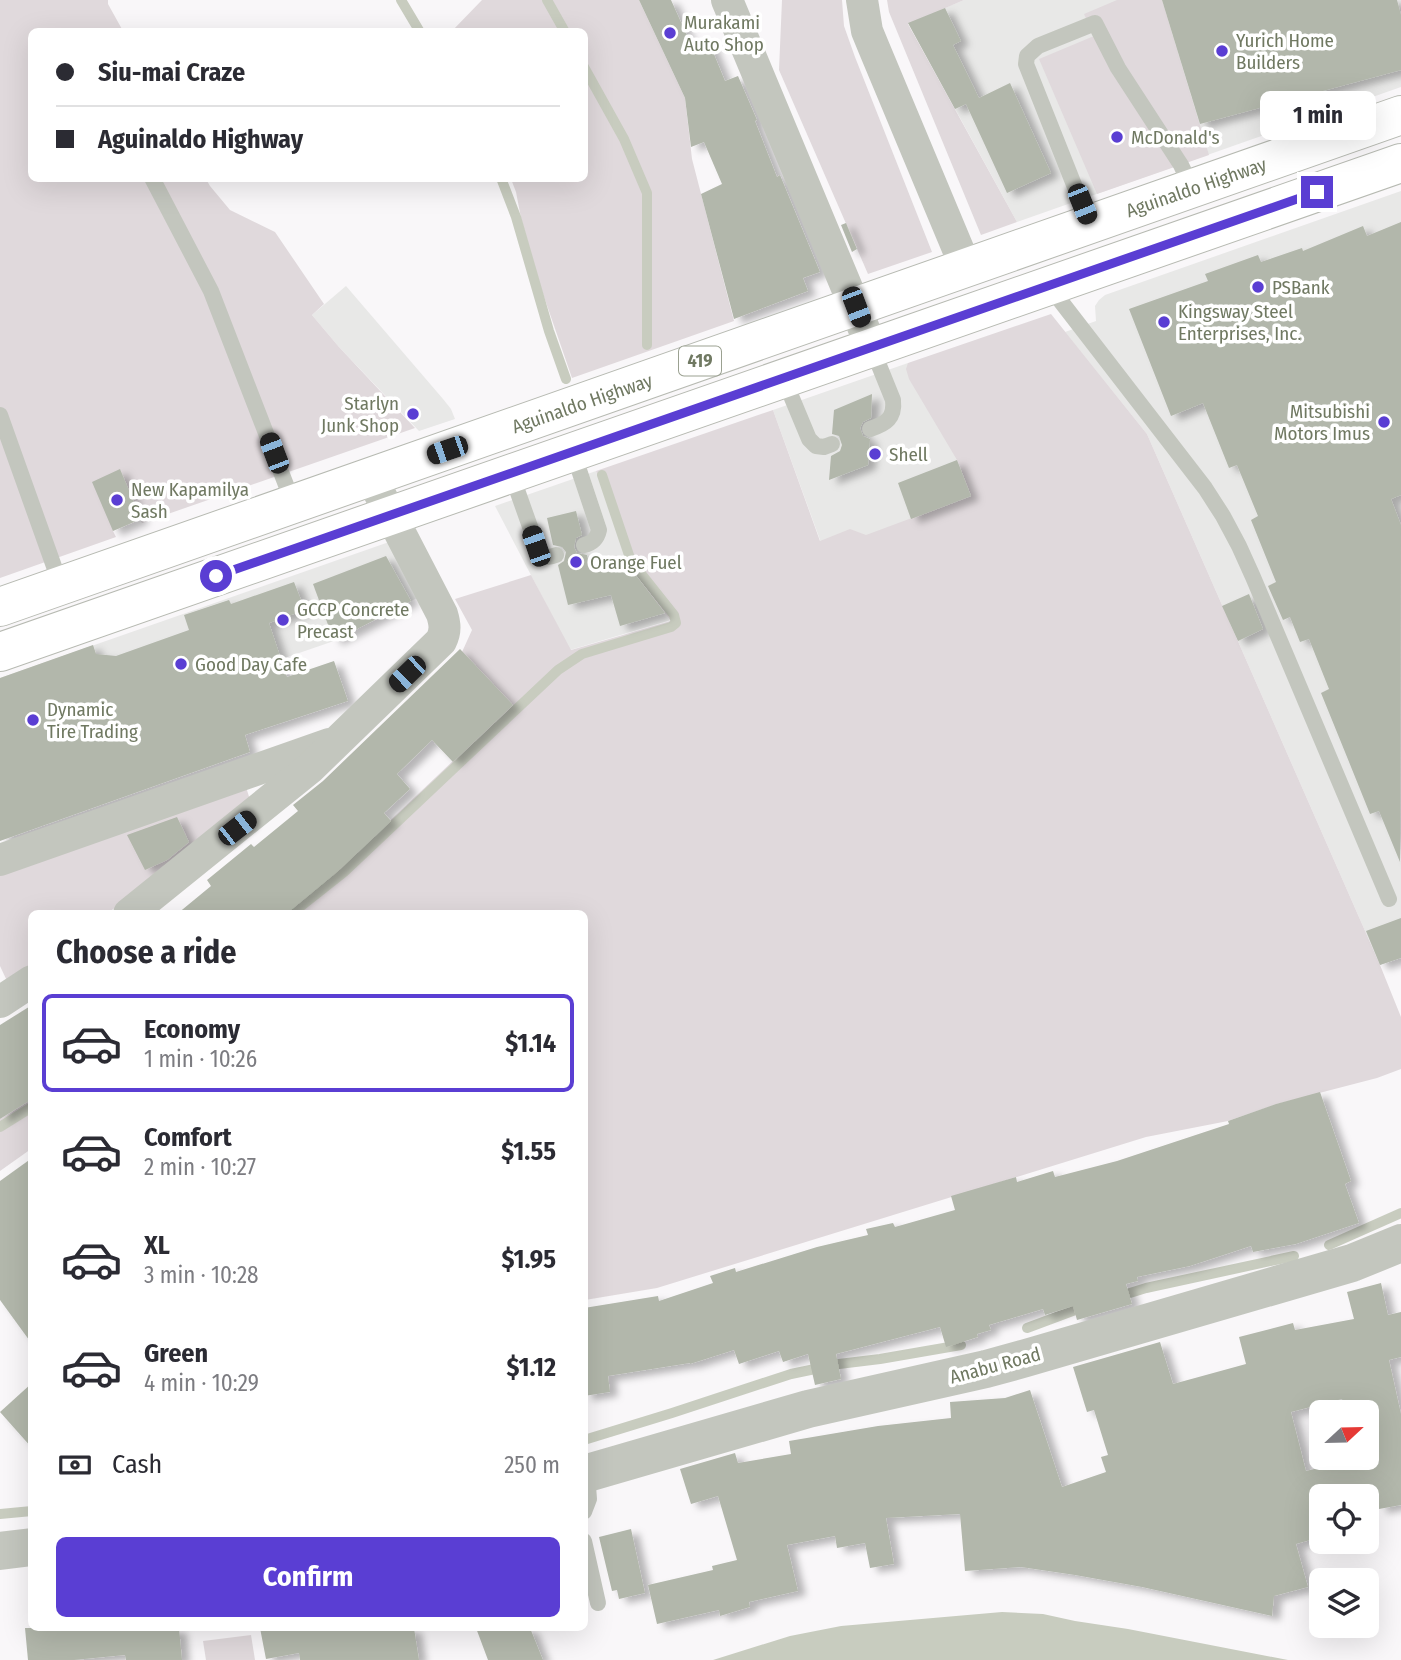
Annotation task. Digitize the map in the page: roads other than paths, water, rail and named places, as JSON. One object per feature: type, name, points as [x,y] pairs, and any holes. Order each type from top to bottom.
[{"type":"highway","name":"Aguinaldo Highway","points":[[0,607],[1401,115]]},
{"type":"highway","name":"419","points":[[0,652],[1401,163]]},
{"type":"street","points":[[727,0],[872,348]]},
{"type":"street","points":[[862,0],[867,31],[966,268]]},
{"type":"street","points":[[133,910],[285,790],[441,641],[445,633],[442,614],[371,477]]},
{"type":"street","points":[[0,860],[339,740]]},
{"type":"street","points":[[0,1002],[28,984]]},
{"type":"street","name":"Anabu Road","points":[[588,1473],[808,1409],[1000,1365],[1352,1263],[1401,1243]]},
{"type":"street","points":[[0,1551],[28,1548]]},
{"type":"lane","points":[[1090,225],[1026,64],[1031,51],[1096,23],[1118,68],[1181,165],[1192,188]]},
{"type":"lane","points":[[154,182],[211,291],[293,504]]},
{"type":"lane","points":[[1049,286],[1185,461],[1223,516],[1253,577],[1390,899]]},
{"type":"lane","points":[[870,429],[887,421],[894,407],[872,348]]},
{"type":"lane","points":[[784,379],[809,439],[816,446],[832,444]]},
{"type":"lane","points":[[0,415],[61,586]]},
{"type":"lane","points":[[573,452],[598,530],[594,541],[584,545]]},
{"type":"lane","points":[[511,473],[539,552],[543,556],[556,555]]},
{"type":"lane","points":[[588,1559],[598,1603]]},
{"type":"waterway","points":[[401,0],[418,28]]},
{"type":"waterway","points":[[547,0],[563,28]]},
{"type":"waterway","points":[[588,74],[624,139],[647,193],[647,345]]},
{"type":"waterway","points":[[503,182],[566,379]]},
{"type":"waterway","points":[[296,910],[344,872],[558,670],[582,654],[671,627],[676,623],[674,615],[631,561],[602,475]]},
{"type":"waterway","points":[[0,1127],[28,1110]]},
{"type":"waterway","points":[[1329,1245],[1401,1213]]},
{"type":"waterway","points":[[1117,1297],[1146,1288],[1294,1256]]},
{"type":"waterway","points":[[1027,1328],[1086,1306]]},
{"type":"waterway","points":[[588,1439],[791,1374],[961,1345]]},
{"type":"waterway","points":[[0,1514],[28,1511]]},
{"type":"place","name":"Murakami Auto Shop","points":[[670,33]]},
{"type":"place","name":"Yurich Home Builders","points":[[1222,51]]},
{"type":"place","name":"McDonald's","points":[[1117,137]]},
{"type":"place","name":"PSBank","points":[[1258,287]]},
{"type":"place","name":"Kingsway Steel Enterprises, Inc.","points":[[1164,322]]},
{"type":"place","name":"Starlyn Junk Shop","points":[[413,414]]},
{"type":"place","name":"Mitsubishi Motors Imus","points":[[1384,422]]},
{"type":"place","name":"Shell","points":[[875,454]]},
{"type":"place","name":"New Kapamilya Sash","points":[[117,500]]},
{"type":"place","name":"Orange Fuel","points":[[576,562]]},
{"type":"place","name":"GCCP Concrete Precast","points":[[283,620]]},
{"type":"place","name":"Good Day Cafe","points":[[181,664]]},
{"type":"place","name":"Dynamic Tire Trading","points":[[33,720]]}]
